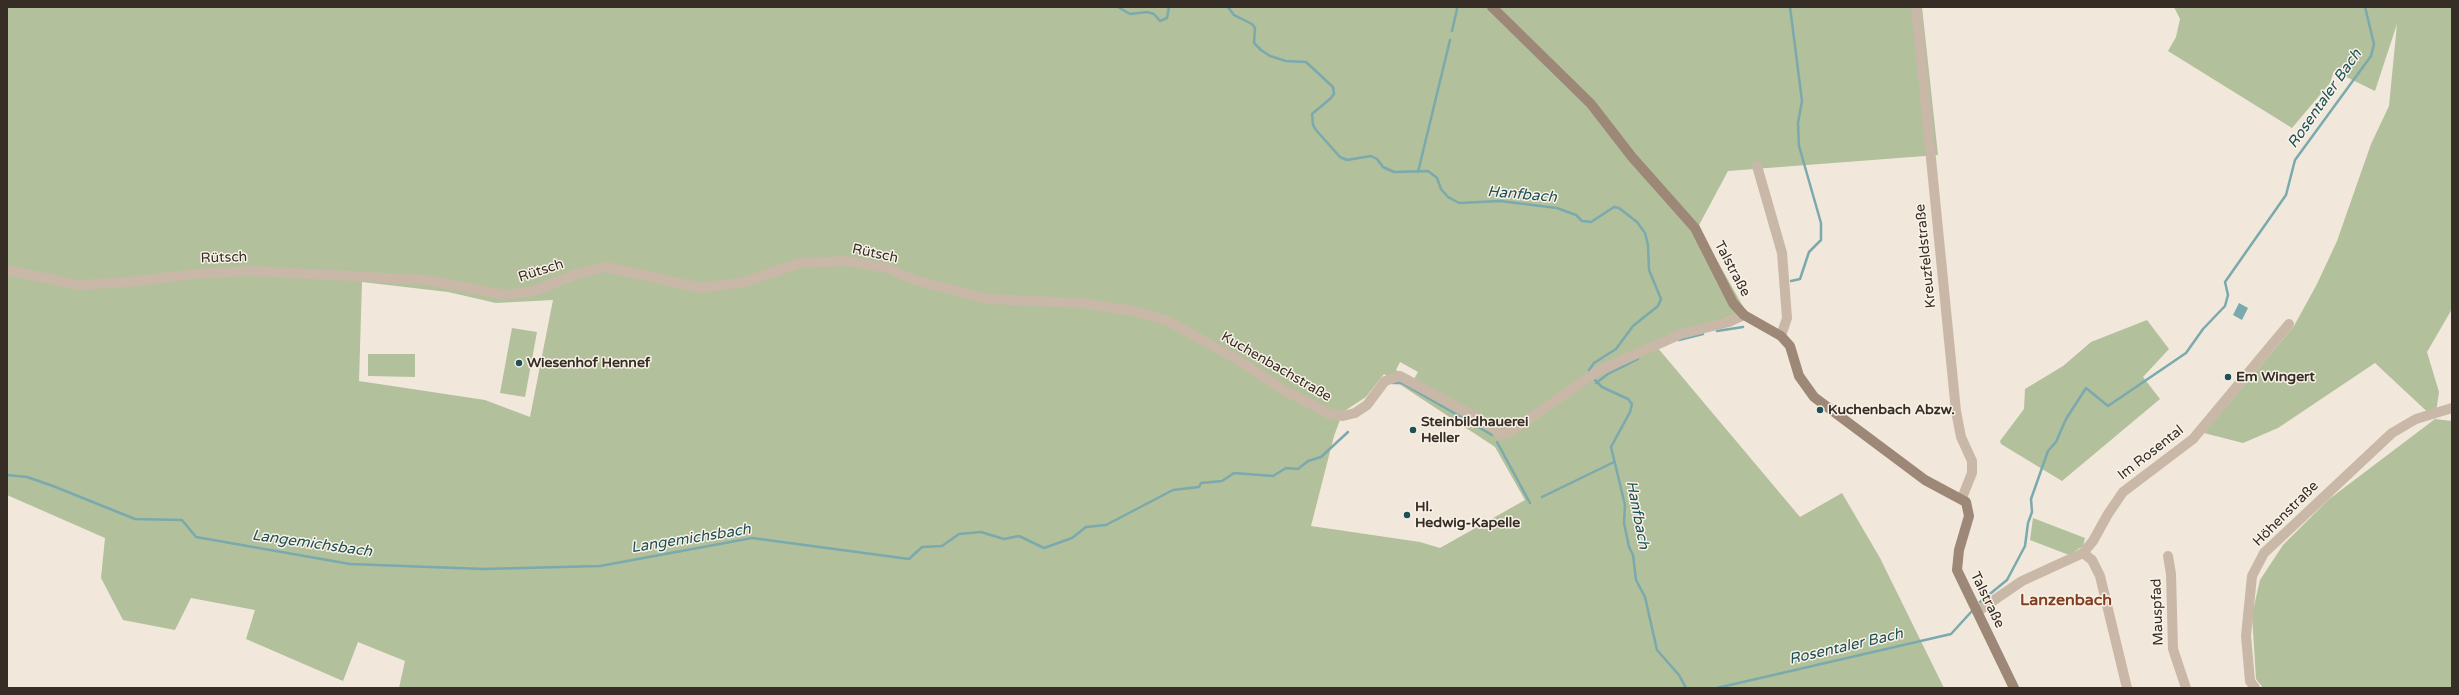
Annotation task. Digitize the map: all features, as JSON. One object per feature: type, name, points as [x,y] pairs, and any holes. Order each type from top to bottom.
[{"type":"main road","name":"Talstraße","points":[[1492,7],[1592,104],[1632,157],[1695,228],[1733,303],[1744,315],[1781,336],[1790,346],[1799,376],[1814,397],[1925,480],[1962,498],[1968,506],[1969,516],[1959,550],[1957,570],[2014,688]]},
{"type":"street","name":"Kreuzfeldstraße","points":[[1916,7],[1956,411],[1961,437],[1972,461],[1972,473],[1962,498]]},
{"type":"street","points":[[1757,166],[1782,253],[1787,318],[1781,336]]},
{"type":"street","name":"Rütsch","points":[[7,270],[78,285],[130,282],[192,274],[252,271],[427,280],[505,295],[534,291],[577,274],[606,267],[701,288],[744,282],[800,263],[846,261],[887,268],[915,280],[988,299],[1027,302]]},
{"type":"street","name":"Kuchenbachstraße","points":[[1027,302],[1082,303],[1133,311],[1168,321],[1233,357],[1285,391],[1330,414],[1343,416],[1355,413],[1367,405],[1385,381],[1400,376],[1490,425],[1501,435],[1512,431],[1598,371],[1681,334],[1728,322],[1744,315]]},
{"type":"street","name":"Im Rosental","points":[[1978,611],[2022,581],[2083,553],[2093,542],[2108,514],[2123,492],[2193,439],[2289,324]]},
{"type":"street","name":"Höhenstraße","points":[[2256,688],[2250,681],[2246,636],[2252,576],[2264,553],[2392,433],[2416,419],[2452,408]]},
{"type":"street","points":[[2083,553],[2092,560],[2100,576],[2127,688]]},
{"type":"street","name":"Mauspfad","points":[[2168,556],[2171,574],[2173,649],[2186,688]]},
{"type":"green space","points":[[7,7],[1922,7],[1938,155],[1728,171],[1698,227],[1745,310],[1657,347],[1800,517],[1842,493],[1880,558],[1944,688],[399,688],[405,661],[358,642],[343,681],[246,639],[255,610],[191,598],[175,630],[123,620],[101,578],[105,538],[7,495]],"holes":[[[362,282],[448,292],[496,303],[553,300],[530,417],[485,400],[359,381]],[[1400,362],[1418,372],[1414,379],[1396,370]],[[1384,374],[1495,447],[1525,500],[1440,548],[1420,542],[1311,526],[1334,436],[1343,412],[1366,397]]]},
{"type":"green space","points":[[2174,7],[2452,7],[2452,309],[2427,352],[2439,392],[2435,419],[2375,363],[2278,428],[2243,443],[2204,433],[2294,326],[2317,284],[2337,241],[2371,144],[2389,106],[2397,24],[2375,91],[2334,71],[2330,83],[2292,128],[2168,51],[2176,37],[2180,19]]},
{"type":"green space","points":[[2147,320],[2169,349],[2143,377],[2160,399],[2062,481],[2001,444],[2000,441],[2024,409],[2025,389],[2063,366],[2091,342]]},
{"type":"green space","name":"Wiesenhof Hennef","points":[[512,328],[537,332],[525,397],[500,393]]},
{"type":"green space","points":[[368,354],[415,354],[415,377],[368,376]]},
{"type":"green space","points":[[2435,419],[2452,421],[2452,688],[2263,688],[2256,679],[2252,615],[2260,580],[2283,545],[2328,500]]},
{"type":"green space","points":[[2033,518],[2085,538],[2083,546],[2069,555],[2030,540]]},
{"type":"water","points":[[2239,303],[2248,308],[2242,320],[2233,315]]},
{"type":"waterway","name":"Hanfbach","points":[[1118,7],[1130,14],[1147,12],[1154,14],[1160,21],[1167,18],[1169,7]]},
{"type":"waterway","name":"Hanfbach","points":[[1228,7],[1234,15],[1252,24],[1255,28],[1254,43],[1261,50],[1270,56],[1286,61],[1306,62],[1333,87],[1334,94],[1331,98],[1312,114],[1313,125],[1340,157],[1347,160],[1371,156],[1377,159],[1383,167],[1394,172],[1428,171],[1437,178],[1441,189],[1448,197],[1459,203],[1500,201],[1557,208],[1576,215],[1582,221],[1591,222],[1614,207],[1619,208],[1637,222],[1645,233],[1648,245],[1649,270],[1661,299],[1658,306],[1633,326],[1616,349],[1594,363],[1589,370],[1590,372]]},
{"type":"waterway","points":[[1790,7],[1802,101],[1798,123],[1799,146],[1821,223],[1821,240],[1809,252],[1800,279],[1791,281]]},
{"type":"waterway","name":"Rosentaler Bach","points":[[1980,602],[2007,580],[2025,546],[2028,523],[2032,512],[2031,499],[2048,451],[2056,442],[2066,419],[2086,388],[2108,406],[2186,353],[2203,329],[2225,306],[2228,295],[2225,282],[2286,195],[2295,160],[2371,56],[2374,44],[2365,7]]},
{"type":"waterway","points":[[1452,31],[1457,9]]},
{"type":"waterway","points":[[1418,172],[1450,40]]},
{"type":"waterway","points":[[1717,331],[1743,327]]},
{"type":"waterway","points":[[1679,340],[1703,334]]},
{"type":"waterway","points":[[1596,383],[1608,374],[1638,359]]},
{"type":"waterway","name":"Hanfbach","points":[[1593,378],[1602,387],[1628,399],[1632,404],[1630,412],[1611,447],[1625,505],[1624,523],[1629,547],[1633,555],[1636,580],[1645,597],[1657,650],[1679,675],[1686,688]]},
{"type":"waterway","name":"Langemichsbach","points":[[1393,383],[1402,383],[1492,435]]},
{"type":"waterway","name":"Langemichsbach","points":[[7,475],[27,477],[135,519],[182,520],[196,537],[350,564],[483,569],[600,566],[752,538],[909,559],[922,547],[942,546],[959,534],[981,532],[1004,539],[1019,536],[1044,548],[1072,538],[1086,527],[1106,525],[1173,490],[1199,487],[1201,483],[1222,481],[1234,473],[1273,476],[1286,468],[1298,469],[1308,461],[1321,457],[1348,432]]},
{"type":"waterway","name":"Langemichsbach","points":[[1497,442],[1530,503]]},
{"type":"waterway","name":"Langemichsbach","points":[[1542,497],[1614,462]]},
{"type":"waterway","name":"Rosentaler Bach","points":[[1717,688],[1951,634],[1972,611]]},
{"type":"place","name":"Wiesenhof Hennef","points":[[519,363]]},
{"type":"place","name":"Em Wingert","points":[[2228,377]]},
{"type":"place","name":"Kuchenbach Abzw.","points":[[1820,410]]},
{"type":"place","name":"Steinbildhauerei Heller","points":[[1413,430]]},
{"type":"place","name":"Hl. Hedwig-Kapelle","points":[[1407,515]]},
{"type":"district","name":"Lanzenbach","points":[[2066,601]]}]
